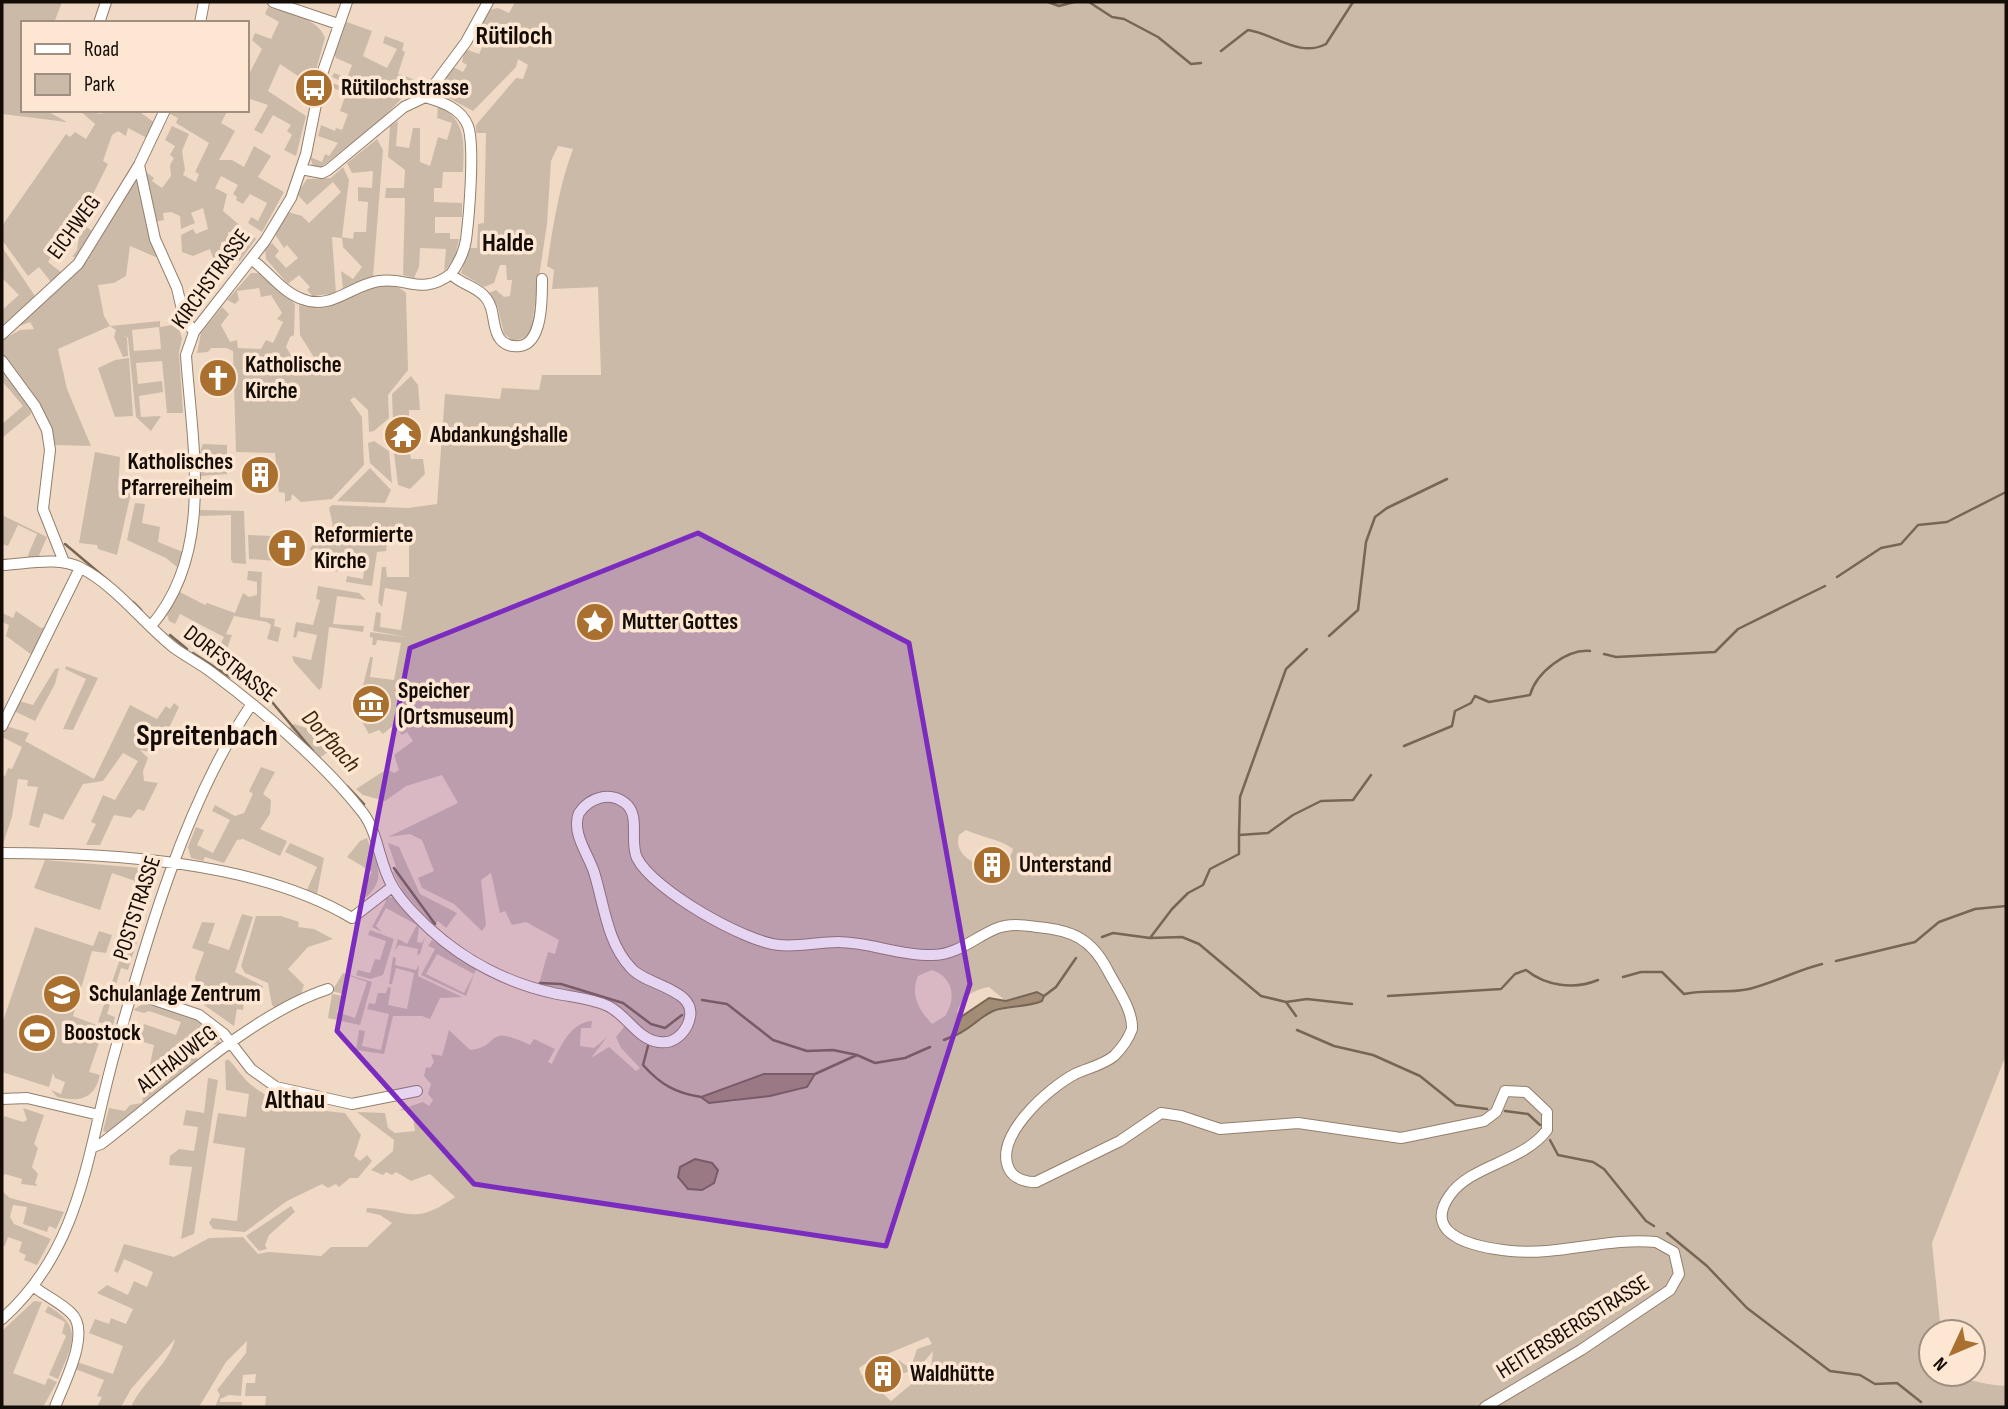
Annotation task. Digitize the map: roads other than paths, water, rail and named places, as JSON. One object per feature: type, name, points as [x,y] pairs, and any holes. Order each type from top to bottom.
[{"type":"street","points":[[100,21],[106,2]]},
{"type":"street","points":[[200,21],[204,2]]},
{"type":"street","points":[[273,2],[338,24]]},
{"type":"street","name":"KIRCHSTRASSE","points":[[151,626],[172,597],[186,562],[192,537],[195,500],[186,355],[194,332],[251,259],[286,206],[302,169],[322,74],[347,2]]},
{"type":"street","points":[[302,169],[322,173],[328,170],[404,107],[425,97],[466,41],[488,2]]},
{"type":"street","points":[[251,259],[287,291],[303,300],[320,303],[377,281],[413,286],[432,285],[451,274],[466,241],[471,142],[468,124],[459,113],[445,102],[425,97]]},
{"type":"street","name":"EICHWEG","points":[[2,334],[78,264],[139,165],[164,112]]},
{"type":"street","points":[[139,165],[155,239],[177,288],[184,318],[194,332]]},
{"type":"street","points":[[451,274],[485,296],[493,310],[499,336],[505,343],[516,347],[529,343],[535,335],[542,279]]},
{"type":"street","points":[[2,361],[35,406],[47,430],[50,450],[43,509],[64,562]]},
{"type":"street","name":"DORFSTRASSE","points":[[2,565],[64,562],[80,568],[170,645],[209,670],[251,705],[296,744],[360,810],[372,831],[392,887],[430,929],[490,971],[533,988],[589,1000]]},
{"type":"street","points":[[2,726],[80,568]]},
{"type":"street","name":"POSTSTRASSE","points":[[2,1319],[34,1287],[55,1255],[70,1220],[93,1147],[131,992],[173,863],[203,796],[251,705]]},
{"type":"street","name":"HEITERSBERGSTRASSE","points":[[589,1000],[621,1013],[642,1035],[655,1042],[676,1039],[689,1020],[689,1009],[682,995],[632,970],[622,957],[605,917],[576,819],[586,803],[603,797],[622,801],[630,810],[636,856],[657,880],[693,905],[744,934],[768,944],[793,946],[838,942],[939,955],[960,948],[995,929],[1017,925],[1067,930],[1094,947],[1128,1008],[1131,1032],[1114,1056],[1054,1087],[1020,1124],[1008,1143],[1006,1158],[1012,1174],[1024,1180],[1036,1182],[1120,1141],[1161,1113],[1181,1116],[1220,1129],[1298,1123],[1401,1138],[1476,1125],[1496,1112],[1505,1091],[1527,1092],[1547,1112],[1547,1130],[1533,1146],[1455,1188],[1443,1209],[1443,1221],[1447,1231],[1456,1239],[1514,1251],[1656,1242],[1674,1252],[1679,1274],[1670,1290],[1581,1350],[1485,1407]]},
{"type":"street","points":[[2,853],[111,856],[173,863],[295,891],[321,900],[352,918],[392,887]]},
{"type":"street","name":"ALTHAUWEG","points":[[93,1147],[102,1144],[231,1043],[282,1010],[328,989]]},
{"type":"street","points":[[131,992],[199,1014],[224,1034],[251,1069],[276,1087],[315,1098],[352,1104],[417,1091]]},
{"type":"street","points":[[2,1099],[27,1098],[99,1115]]},
{"type":"street","points":[[34,1287],[73,1314],[79,1325],[79,1341],[55,1407]]},
{"type":"waterway","points":[[1048,2],[1059,6],[1074,2]]},
{"type":"waterway","points":[[1089,2],[1112,17],[1124,19],[1158,37],[1191,64],[1201,63]]},
{"type":"waterway","points":[[1221,51],[1248,30],[1297,47],[1316,48],[1326,44],[1353,2]]},
{"type":"waterway","points":[[1329,636],[1358,610],[1366,542],[1375,517],[1387,508],[1447,479]]},
{"type":"waterway","points":[[1837,577],[1881,548],[1901,544],[1918,525],[1947,522],[2006,492]]},
{"type":"waterway","name":"Dorfbach","points":[[65,544],[110,582]]},
{"type":"waterway","points":[[1604,654],[1616,657],[1715,652],[1738,629],[1825,586]]},
{"type":"waterway","name":"Dorfbach","points":[[133,602],[141,610]]},
{"type":"waterway","name":"Dorfbach","points":[[170,635],[187,649]]},
{"type":"waterway","points":[[1239,835],[1240,797],[1286,669],[1307,649]]},
{"type":"waterway","points":[[1404,746],[1452,726],[1455,711],[1471,703],[1475,696],[1489,702],[1530,695],[1533,687],[1553,664],[1571,654],[1590,651]]},
{"type":"waterway","name":"Dorfbach","points":[[193,653],[230,677]]},
{"type":"waterway","name":"Dorfbach","points":[[272,702],[313,751]]},
{"type":"waterway","points":[[1150,938],[1172,909],[1188,893],[1203,885],[1210,869],[1239,854],[1239,835],[1268,833],[1293,815],[1321,801],[1353,800],[1371,775]]},
{"type":"waterway","name":"Dorfbach","points":[[347,786],[364,804]]},
{"type":"waterway","name":"Dorfbach","points":[[394,868],[435,924]]},
{"type":"waterway","points":[[1836,961],[1915,942],[1939,922],[1975,909],[2006,906]]},
{"type":"waterway","points":[[1102,937],[1113,933],[1150,938],[1182,937],[1199,944],[1261,996],[1286,1002],[1307,999],[1352,1004]]},
{"type":"waterway","points":[[1044,996],[1056,987],[1076,958]]},
{"type":"waterway","points":[[1623,977],[1641,972],[1662,972],[1684,994],[1733,991],[1749,989],[1822,964]]},
{"type":"waterway","points":[[1388,996],[1501,989],[1515,974],[1526,970],[1542,980],[1560,985],[1579,985],[1598,980]]},
{"type":"waterway","name":"Dorfbach","points":[[540,983],[561,984],[623,1003],[651,1024],[665,1028],[682,1015]]},
{"type":"waterway","points":[[702,1000],[727,1004],[773,1040],[807,1051],[833,1050],[857,1055],[875,1063],[905,1058],[930,1047]]},
{"type":"waterway","points":[[1286,1002],[1296,1016]]},
{"type":"waterway","points":[[1297,1030],[1334,1046],[1373,1055],[1420,1076],[1456,1105],[1487,1109]]},
{"type":"waterway","points":[[944,1040],[951,1037]]},
{"type":"waterway","points":[[648,1046],[643,1065],[649,1072],[676,1090],[701,1097]]},
{"type":"waterway","points":[[815,1074],[857,1055]]},
{"type":"waterway","points":[[1505,1111],[1528,1114],[1540,1125]]},
{"type":"waterway","points":[[1550,1140],[1558,1155],[1593,1162],[1604,1169],[1646,1221],[1654,1226]]},
{"type":"waterway","points":[[1667,1233],[1707,1266],[1747,1308],[1830,1371],[1860,1375],[1875,1384],[1897,1383],[1921,1402]]},
{"type":"place","name":"Rütilochstrasse","points":[[314,88]]},
{"type":"place","name":"Katholische Kirche","points":[[218,378]]},
{"type":"place","name":"Abdankungshalle","points":[[403,435]]},
{"type":"place","name":"Katholisches Pfarrereiheim","points":[[260,475]]},
{"type":"place","name":"Reformierte Kirche","points":[[287,548]]},
{"type":"place","name":"Mutter Gottes","points":[[595,622]]},
{"type":"place","name":"Speicher (Ortsmuseum)","points":[[371,704]]},
{"type":"place","name":"Unterstand","points":[[992,865]]},
{"type":"place","name":"Schulanlage Zentrum","points":[[62,994]]},
{"type":"place","name":"Boostock","points":[[37,1033]]},
{"type":"place","name":"Waldhütte","points":[[883,1374]]},
{"type":"district","name":"Rütiloch","points":[[514,36]]},
{"type":"district","name":"Halde","points":[[508,243]]},
{"type":"district","name":"Spreitenbach","points":[[207,736]]},
{"type":"district","name":"Althau","points":[[295,1100]]}]
